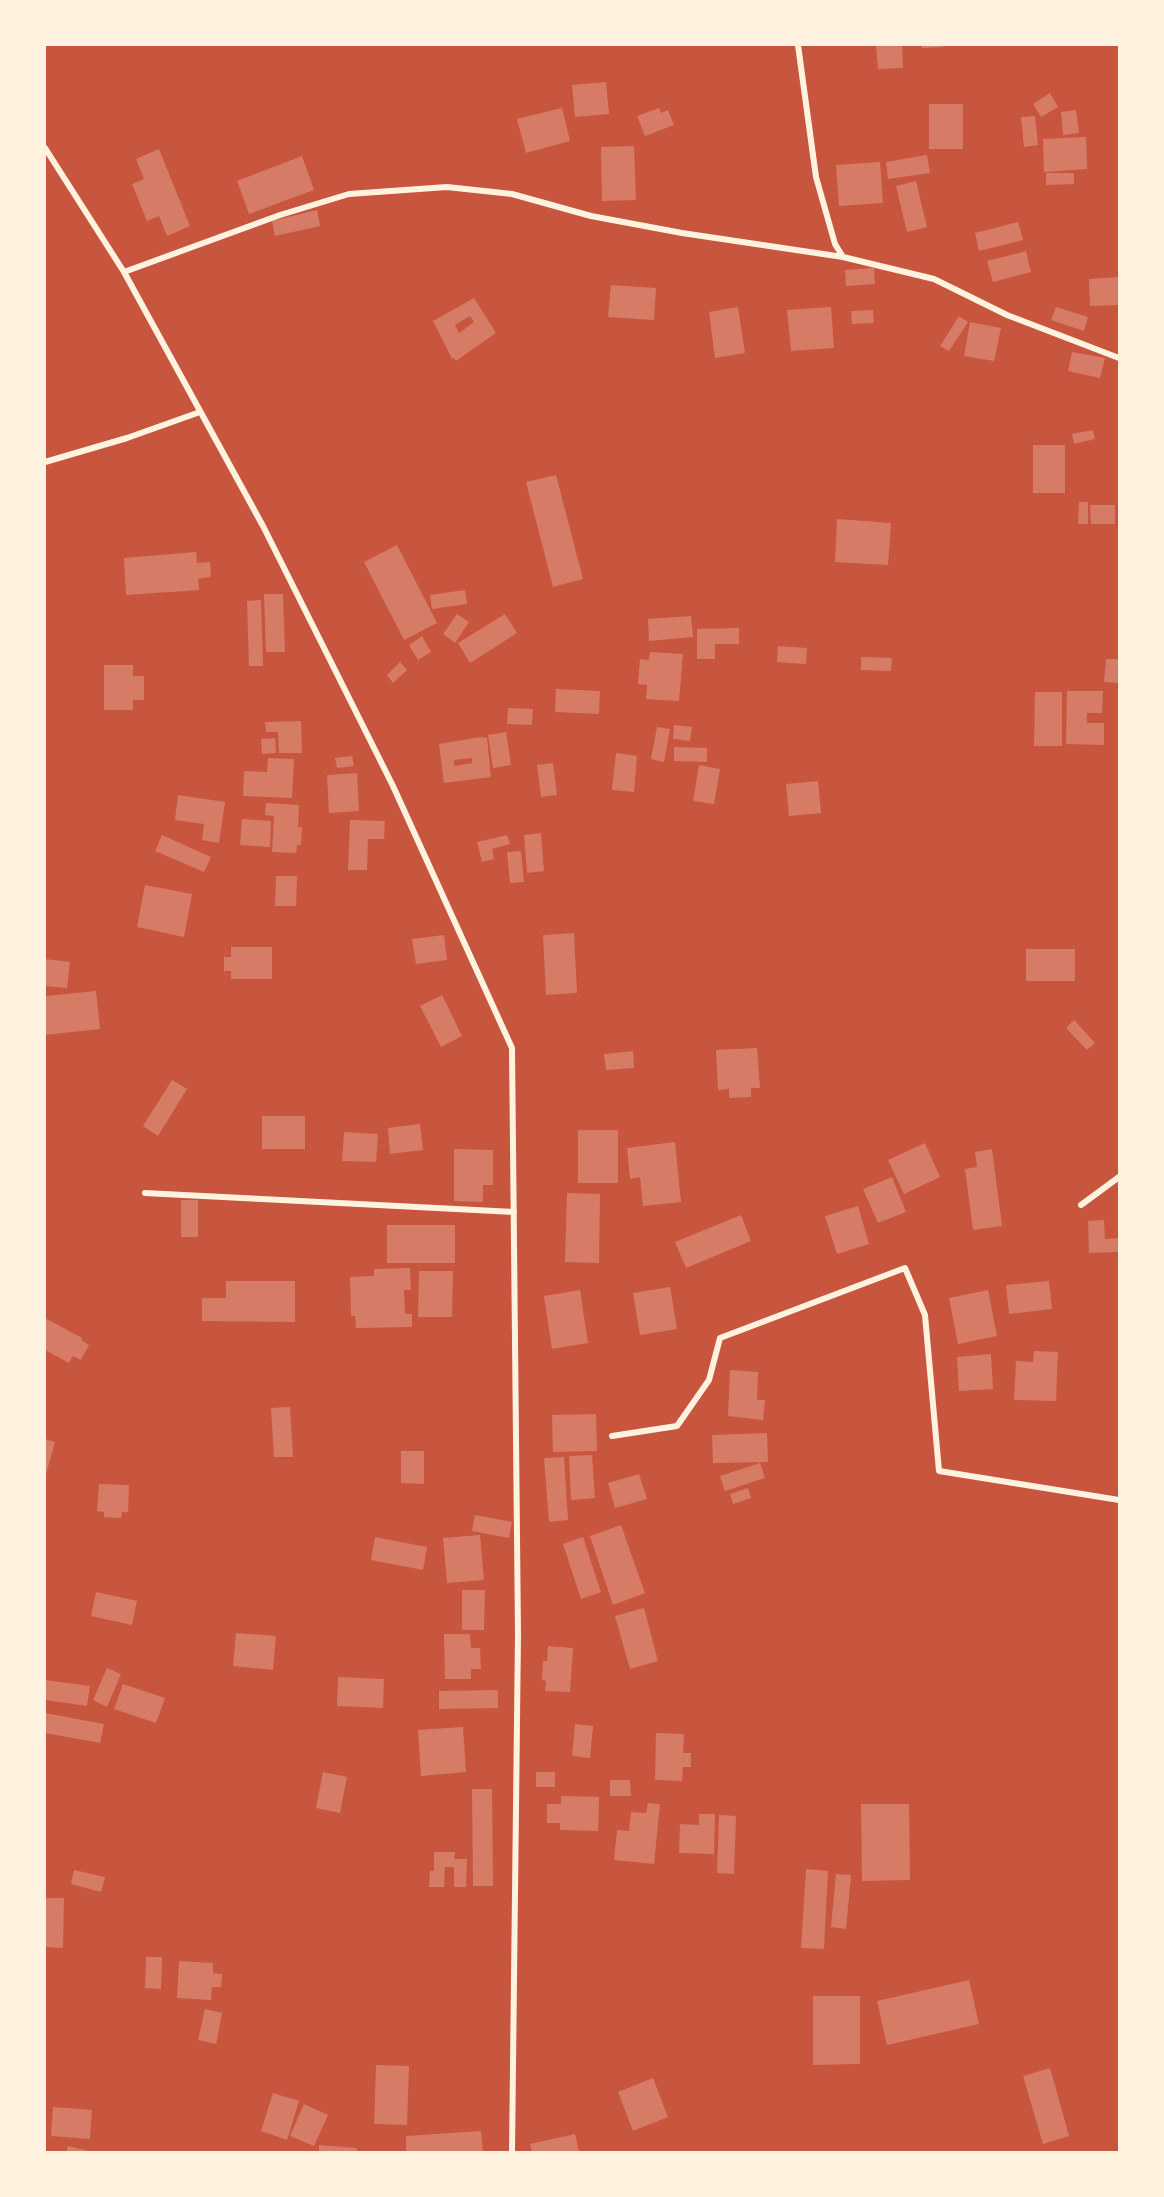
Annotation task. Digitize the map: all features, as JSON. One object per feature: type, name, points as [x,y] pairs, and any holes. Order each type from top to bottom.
[{"type":"street","points":[[798,45],[816,177],[835,244],[843,257]]},
{"type":"street","points":[[45,148],[124,272],[263,526],[393,786],[512,1048],[518,1634],[512,2152]]},
{"type":"street","points":[[124,272],[280,215],[349,194],[447,187],[512,194],[591,216],[843,257],[934,279],[1007,315],[1119,358]]},
{"type":"street","points":[[45,462],[127,438],[200,412]]},
{"type":"street","points":[[1081,1205],[1119,1177]]},
{"type":"street","points":[[145,1193],[514,1212]]},
{"type":"street","points":[[612,1436],[677,1425],[709,1380],[720,1338],[904,1268],[925,1315],[939,1471],[1119,1500]]},
{"type":"building","points":[[876,45],[902,45],[903,68],[878,69]]},
{"type":"building","points":[[922,45],[943,45],[943,47],[922,48]]},
{"type":"building","points":[[606,82],[609,114],[575,117],[572,85]]},
{"type":"building","points":[[1050,93],[1058,107],[1041,117],[1033,104]]},
{"type":"building","points":[[929,104],[963,104],[963,149],[929,149]]},
{"type":"building","points":[[562,108],[570,141],[526,153],[517,119]]},
{"type":"building","points":[[659,108],[661,113],[668,110],[674,125],[645,136],[637,116]]},
{"type":"building","points":[[1076,110],[1079,133],[1063,135],[1061,112]]},
{"type":"building","points":[[1035,116],[1038,145],[1024,147],[1021,117]]},
{"type":"building","points":[[1086,137],[1087,169],[1044,172],[1043,139]]},
{"type":"building","points":[[634,146],[636,200],[602,201],[601,147]]},
{"type":"building","points":[[159,149],[190,226],[167,236],[159,216],[147,221],[132,184],[144,179],[136,159]]},
{"type":"building","points":[[927,155],[930,173],[888,179],[886,162]]},
{"type":"building","points":[[302,156],[314,190],[249,214],[237,181]]},
{"type":"building","points":[[880,162],[883,203],[839,206],[836,165]]},
{"type":"building","points":[[1046,173],[1074,173],[1074,184],[1046,185]]},
{"type":"building","points":[[916,181],[927,227],[907,232],[896,186]]},
{"type":"building","points":[[317,210],[320,226],[275,236],[272,221]]},
{"type":"building","points":[[1018,222],[1023,240],[979,251],[975,233]]},
{"type":"building","points":[[1026,251],[1031,272],[993,282],[987,261]]},
{"type":"building","points":[[874,268],[875,284],[846,286],[845,270]]},
{"type":"building","points":[[1119,277],[1119,305],[1090,306],[1089,279]]},
{"type":"building","points":[[611,285],[656,288],[654,320],[608,317]]},
{"type":"building","points":[[474,298],[496,333],[456,361],[452,359],[433,321]],"holes":[[[470,316],[474,322],[459,333],[455,325]]]},
{"type":"building","points":[[738,307],[745,353],[715,358],[709,312]]},
{"type":"building","points":[[831,307],[834,348],[791,351],[787,310]]},
{"type":"building","points":[[1056,307],[1088,317],[1084,331],[1051,320]]},
{"type":"building","points":[[873,310],[874,323],[852,324],[851,311]]},
{"type":"building","points":[[959,316],[968,322],[949,351],[940,346]]},
{"type":"building","points":[[970,322],[1001,328],[994,361],[964,356]]},
{"type":"building","points":[[1072,352],[1105,358],[1100,378],[1068,371]]},
{"type":"building","points":[[1093,430],[1095,439],[1074,444],[1072,434]]},
{"type":"building","points":[[1033,445],[1065,445],[1065,493],[1033,493]]},
{"type":"building","points":[[556,475],[583,579],[553,587],[526,482]]},
{"type":"building","points":[[1079,502],[1088,502],[1088,524],[1078,524]]},
{"type":"building","points":[[1090,505],[1115,505],[1115,524],[1091,524]]},
{"type":"building","points":[[837,519],[891,523],[888,565],[835,562]]},
{"type":"building","points":[[397,545],[437,623],[404,640],[364,562]]},
{"type":"building","points":[[196,552],[197,563],[210,562],[211,577],[198,579],[199,590],[126,595],[124,558]]},
{"type":"building","points":[[465,590],[467,604],[432,609],[430,595]]},
{"type":"building","points":[[264,594],[283,594],[285,652],[266,652]]},
{"type":"building","points":[[261,600],[263,666],[249,666],[247,601]]},
{"type":"building","points":[[457,614],[469,622],[455,643],[443,634]]},
{"type":"building","points":[[505,614],[517,633],[470,663],[458,643]]},
{"type":"building","points":[[691,616],[693,637],[649,641],[648,619]]},
{"type":"building","points":[[739,628],[739,644],[715,644],[715,659],[697,659],[697,629]]},
{"type":"building","points":[[422,636],[431,652],[418,660],[409,645]]},
{"type":"building","points":[[778,646],[807,648],[806,664],[777,662]]},
{"type":"building","points":[[650,652],[683,654],[679,701],[646,699],[647,685],[638,684],[640,659],[649,660]]},
{"type":"building","points":[[861,657],[892,658],[891,671],[861,670]]},
{"type":"building","points":[[1106,659],[1119,659],[1119,683],[1104,682]]},
{"type":"building","points":[[400,662],[407,670],[393,683],[387,675]]},
{"type":"building","points":[[104,665],[133,665],[133,676],[144,676],[144,700],[133,700],[133,710],[104,710]]},
{"type":"building","points":[[556,689],[600,691],[599,714],[555,712]]},
{"type":"building","points":[[1067,691],[1103,691],[1102,713],[1087,713],[1087,723],[1104,723],[1104,745],[1066,744]]},
{"type":"building","points":[[1035,692],[1062,692],[1062,746],[1034,746]]},
{"type":"building","points":[[508,708],[533,709],[532,725],[507,724]]},
{"type":"building","points":[[301,721],[302,753],[279,753],[278,732],[266,732],[265,722]]},
{"type":"building","points":[[674,725],[692,727],[690,741],[673,739]]},
{"type":"building","points":[[657,727],[670,729],[664,762],[651,759]]},
{"type":"building","points":[[506,732],[511,765],[493,768],[488,735]]},
{"type":"building","points":[[275,738],[276,753],[262,754],[261,739]]},
{"type":"building","points":[[487,738],[491,777],[444,783],[439,744]],"holes":[[[472,758],[472,763],[454,766],[454,760]]]},
{"type":"building","points":[[674,747],[707,748],[707,762],[674,761]]},
{"type":"building","points":[[616,753],[637,756],[634,792],[612,790]]},
{"type":"building","points":[[352,756],[354,766],[337,768],[335,758]]},
{"type":"building","points":[[268,758],[294,759],[292,798],[243,796],[244,771],[267,772]]},
{"type":"building","points":[[553,763],[557,795],[541,797],[537,765]]},
{"type":"building","points":[[699,765],[720,769],[714,804],[693,801]]},
{"type":"building","points":[[357,773],[359,811],[329,813],[327,775]]},
{"type":"building","points":[[818,781],[821,813],[789,816],[786,784]]},
{"type":"building","points":[[178,795],[225,802],[219,843],[202,840],[204,824],[175,820]]},
{"type":"building","points":[[266,803],[299,805],[298,827],[302,827],[301,845],[297,845],[296,853],[272,852],[274,816],[265,815]]},
{"type":"building","points":[[242,819],[271,821],[270,847],[240,845]]},
{"type":"building","points":[[350,820],[385,821],[384,839],[368,839],[367,870],[348,870]]},
{"type":"building","points":[[541,833],[544,871],[527,873],[524,835]]},
{"type":"building","points":[[162,835],[211,857],[204,872],[155,851]]},
{"type":"building","points":[[507,835],[510,844],[492,849],[494,859],[482,862],[477,842]]},
{"type":"building","points":[[521,851],[524,882],[510,883],[507,852]]},
{"type":"building","points":[[276,876],[297,876],[296,906],[275,906]]},
{"type":"building","points":[[145,885],[192,894],[184,937],[137,927]]},
{"type":"building","points":[[574,933],[577,993],[546,995],[543,935]]},
{"type":"building","points":[[444,935],[447,960],[416,964],[412,939]]},
{"type":"building","points":[[231,947],[272,947],[272,979],[231,979],[231,971],[224,971],[224,957],[231,957]]},
{"type":"building","points":[[1026,949],[1075,949],[1075,981],[1026,981]]},
{"type":"building","points":[[45,959],[70,962],[67,988],[45,986]]},
{"type":"building","points":[[96,991],[100,1029],[45,1035],[45,996]]},
{"type":"building","points":[[442,995],[462,1036],[441,1047],[420,1006]]},
{"type":"building","points":[[1074,1020],[1095,1043],[1087,1050],[1066,1028]]},
{"type":"building","points":[[757,1048],[760,1088],[751,1088],[751,1097],[729,1098],[729,1089],[718,1090],[716,1050]]},
{"type":"building","points":[[633,1051],[634,1068],[606,1070],[604,1054]]},
{"type":"building","points":[[172,1080],[187,1089],[158,1136],[143,1126]]},
{"type":"building","points":[[262,1116],[305,1116],[305,1149],[262,1149]]},
{"type":"building","points":[[420,1124],[423,1150],[390,1154],[388,1128]]},
{"type":"building","points":[[578,1130],[618,1130],[618,1183],[578,1183]]},
{"type":"building","points":[[344,1132],[378,1134],[376,1162],[342,1161]]},
{"type":"building","points":[[675,1142],[681,1202],[643,1206],[640,1177],[630,1179],[627,1148]]},
{"type":"building","points":[[925,1143],[940,1177],[904,1194],[888,1160]]},
{"type":"building","points":[[454,1149],[493,1150],[493,1185],[483,1185],[483,1202],[454,1201]]},
{"type":"building","points":[[992,1149],[1002,1226],[973,1230],[965,1169],[977,1167],[975,1152]]},
{"type":"building","points":[[892,1177],[906,1212],[878,1223],[863,1189]]},
{"type":"building","points":[[567,1193],[600,1194],[599,1263],[565,1262]]},
{"type":"building","points":[[181,1200],[198,1200],[198,1237],[181,1237]]},
{"type":"building","points":[[858,1206],[869,1244],[837,1254],[825,1216]]},
{"type":"building","points":[[741,1215],[751,1241],[686,1268],[675,1242]]},
{"type":"building","points":[[1104,1220],[1105,1239],[1119,1238],[1119,1252],[1089,1253],[1088,1221]]},
{"type":"building","points":[[387,1225],[455,1225],[455,1263],[387,1263]]},
{"type":"building","points":[[410,1268],[411,1290],[404,1290],[405,1314],[412,1314],[412,1327],[356,1328],[355,1316],[351,1316],[350,1277],[374,1276],[374,1269]]},
{"type":"building","points":[[419,1271],[453,1271],[452,1317],[418,1317]]},
{"type":"building","points":[[226,1281],[295,1281],[295,1322],[202,1321],[202,1298],[226,1298]]},
{"type":"building","points":[[1049,1281],[1052,1309],[1009,1314],[1006,1285]]},
{"type":"building","points":[[670,1287],[677,1329],[640,1335],[633,1293]]},
{"type":"building","points":[[580,1290],[588,1343],[552,1349],[544,1296]]},
{"type":"building","points":[[988,1290],[997,1336],[958,1344],[949,1298]]},
{"type":"building","points":[[45,1318],[82,1338],[81,1340],[89,1345],[81,1360],[73,1356],[69,1363],[45,1350]]},
{"type":"building","points":[[1034,1351],[1058,1352],[1056,1401],[1014,1400],[1016,1361],[1033,1362]]},
{"type":"building","points":[[991,1354],[993,1389],[959,1391],[957,1357]]},
{"type":"building","points":[[730,1370],[758,1372],[757,1400],[765,1400],[763,1420],[728,1416]]},
{"type":"building","points":[[290,1407],[293,1457],[274,1457],[271,1408]]},
{"type":"building","points":[[596,1414],[597,1451],[553,1452],[552,1415]]},
{"type":"building","points":[[767,1433],[768,1462],[713,1463],[712,1435]]},
{"type":"building","points":[[45,1439],[55,1442],[46,1474],[45,1474]]},
{"type":"building","points":[[401,1451],[424,1451],[424,1484],[401,1483]]},
{"type":"building","points":[[592,1455],[595,1498],[571,1500],[569,1456]]},
{"type":"building","points":[[564,1457],[568,1520],[549,1522],[544,1458]]},
{"type":"building","points":[[760,1463],[765,1478],[725,1491],[720,1476]]},
{"type":"building","points":[[639,1474],[647,1499],[615,1508],[608,1483]]},
{"type":"building","points":[[99,1484],[129,1485],[128,1512],[122,1512],[121,1518],[104,1517],[104,1512],[97,1511]]},
{"type":"building","points":[[748,1488],[751,1498],[733,1504],[730,1494]]},
{"type":"building","points":[[475,1515],[512,1522],[509,1538],[472,1531]]},
{"type":"building","points":[[621,1525],[645,1593],[613,1605],[590,1536]]},
{"type":"building","points":[[480,1535],[484,1580],[447,1583],[443,1538]]},
{"type":"building","points":[[375,1537],[427,1547],[423,1570],[371,1560]]},
{"type":"building","points":[[583,1537],[601,1592],[581,1599],[563,1544]]},
{"type":"building","points":[[462,1590],[485,1590],[484,1630],[462,1630]]},
{"type":"building","points":[[96,1592],[137,1601],[132,1625],[91,1616]]},
{"type":"building","points":[[644,1608],[658,1661],[630,1669],[615,1616]]},
{"type":"building","points":[[236,1633],[276,1636],[273,1670],[233,1666]]},
{"type":"building","points":[[444,1634],[470,1634],[471,1648],[480,1648],[481,1669],[471,1669],[471,1679],[445,1679]]},
{"type":"building","points":[[548,1646],[573,1648],[570,1692],[545,1691],[546,1681],[542,1680],[543,1661],[547,1661]]},
{"type":"building","points":[[107,1668],[121,1674],[107,1707],[93,1700]]},
{"type":"building","points":[[338,1677],[384,1679],[383,1708],[337,1706]]},
{"type":"building","points":[[45,1680],[90,1686],[87,1706],[45,1700]]},
{"type":"building","points":[[123,1684],[165,1698],[156,1723],[114,1709]]},
{"type":"building","points":[[498,1690],[498,1708],[439,1709],[439,1691]]},
{"type":"building","points":[[45,1713],[104,1724],[100,1743],[45,1733]]},
{"type":"building","points":[[575,1724],[593,1726],[590,1758],[572,1756]]},
{"type":"building","points":[[463,1727],[466,1772],[421,1776],[418,1730]]},
{"type":"building","points":[[656,1733],[684,1734],[683,1753],[691,1753],[691,1767],[683,1767],[682,1781],[655,1780]]},
{"type":"building","points":[[323,1772],[347,1777],[340,1813],[316,1808]]},
{"type":"building","points":[[536,1772],[555,1772],[555,1787],[536,1787]]},
{"type":"building","points":[[610,1780],[630,1780],[631,1796],[610,1796]]},
{"type":"building","points":[[472,1789],[492,1789],[493,1886],[473,1886]]},
{"type":"building","points":[[561,1796],[599,1797],[598,1831],[560,1830],[560,1823],[547,1823],[547,1804],[561,1804]]},
{"type":"building","points":[[648,1803],[660,1804],[654,1864],[614,1860],[617,1830],[629,1831],[631,1812],[646,1813]]},
{"type":"building","points":[[861,1804],[909,1804],[910,1880],[862,1881]]},
{"type":"building","points":[[699,1814],[715,1814],[714,1854],[679,1853],[680,1824],[699,1825]]},
{"type":"building","points":[[719,1815],[736,1816],[734,1874],[717,1873]]},
{"type":"building","points":[[434,1852],[455,1852],[454,1859],[467,1859],[466,1887],[454,1887],[454,1867],[445,1867],[444,1887],[429,1887],[430,1871],[434,1871]]},
{"type":"building","points":[[806,1869],[828,1871],[824,1949],[801,1948]]},
{"type":"building","points":[[74,1870],[105,1877],[101,1892],[71,1884]]},
{"type":"building","points":[[836,1874],[851,1875],[846,1929],[831,1927]]},
{"type":"building","points":[[45,1898],[64,1898],[63,1948],[45,1947]]},
{"type":"building","points":[[146,1957],[162,1957],[161,1989],[145,1988]]},
{"type":"building","points":[[179,1961],[213,1963],[213,1973],[222,1974],[221,1987],[212,1987],[211,2000],[177,1998]]},
{"type":"building","points":[[969,1980],[979,2024],[887,2045],[877,2001]]},
{"type":"building","points":[[813,1996],[860,1996],[860,2064],[813,2065]]},
{"type":"building","points":[[205,2009],[222,2013],[216,2044],[198,2040]]},
{"type":"building","points":[[376,2065],[409,2066],[407,2125],[374,2124]]},
{"type":"building","points":[[1050,2068],[1069,2136],[1043,2144],[1023,2076]]},
{"type":"building","points":[[653,2078],[668,2117],[633,2131],[618,2092]]},
{"type":"building","points":[[273,2093],[299,2101],[287,2140],[261,2131]]},
{"type":"building","points":[[304,2104],[328,2115],[314,2146],[290,2136]]},
{"type":"building","points":[[53,2107],[92,2110],[90,2139],[51,2136]]},
{"type":"building","points":[[481,2131],[483,2152],[406,2152],[406,2136]]},
{"type":"building","points":[[575,2134],[579,2152],[532,2152],[530,2144]]},
{"type":"building","points":[[319,2145],[357,2148],[357,2152],[319,2152]]},
{"type":"building","points":[[68,2146],[89,2151],[66,2152]]}]
